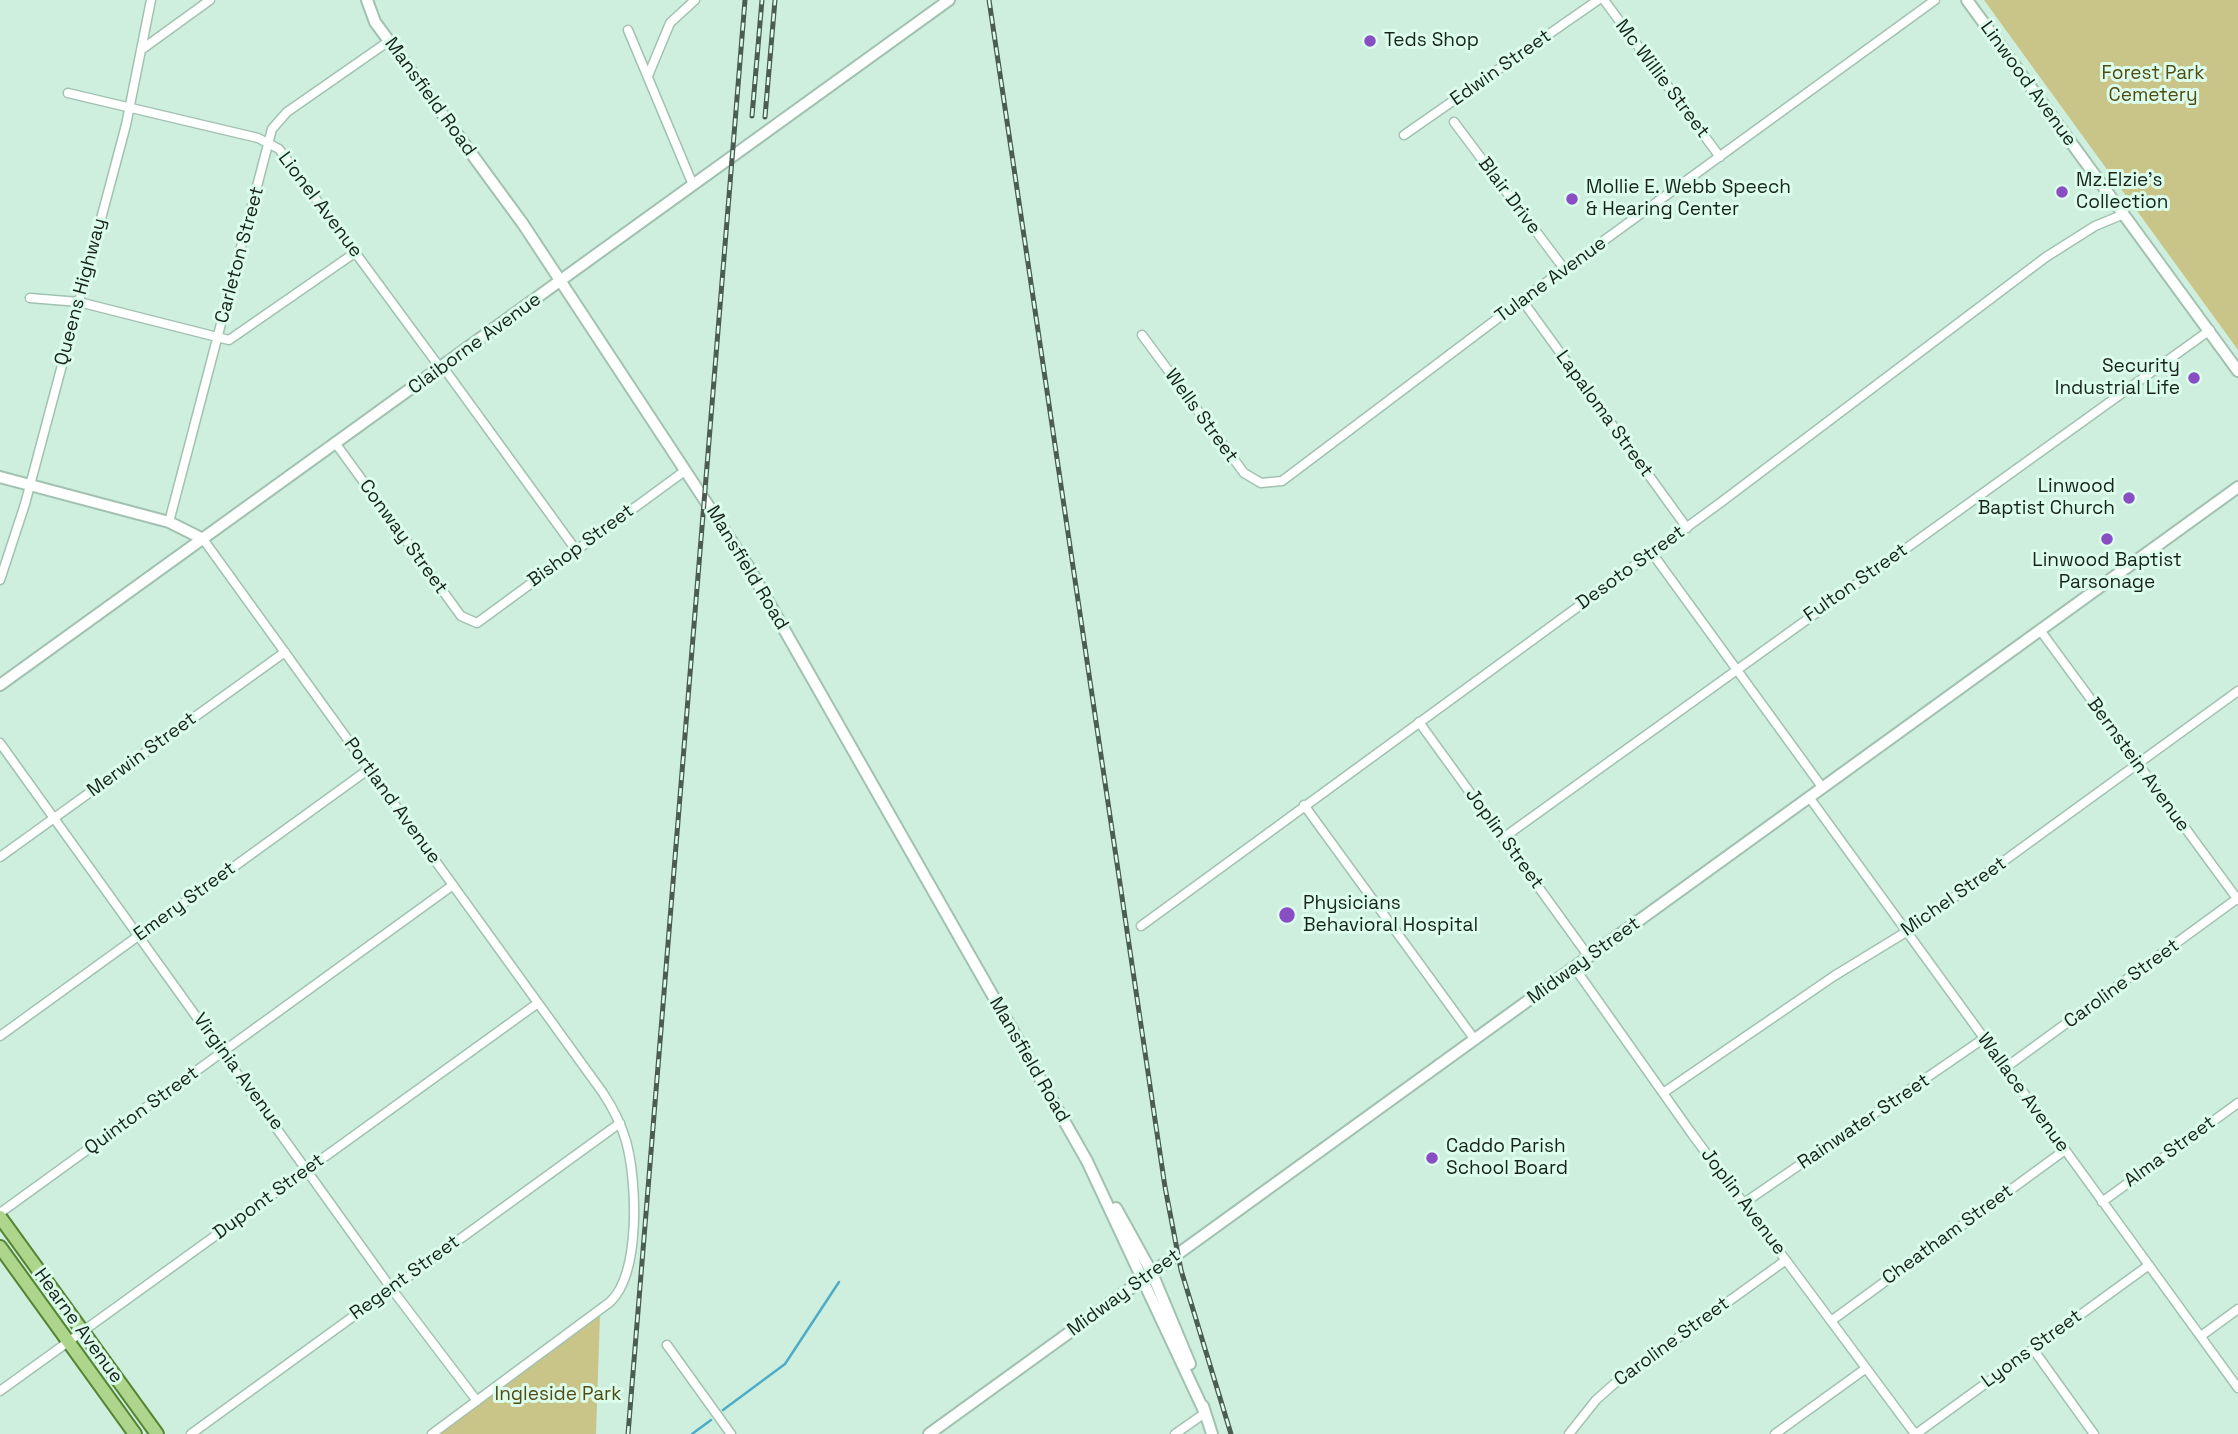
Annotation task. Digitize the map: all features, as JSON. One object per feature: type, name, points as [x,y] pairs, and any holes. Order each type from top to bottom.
[{"type":"main road","name":"Hearne Avenue","points":[[0,1215],[157,1434]]},
{"type":"main road","name":"Hearne Avenue","points":[[0,1247],[135,1434]]},
{"type":"street","name":"Queens Highway","points":[[0,580],[30,485],[130,107],[151,0]]},
{"type":"street","points":[[141,50],[210,0]]},
{"type":"street","name":"Mansfield Road","points":[[367,0],[375,22],[562,281],[686,470],[782,625],[1087,1161],[1184,1347],[1212,1434]]},
{"type":"street","points":[[648,76],[670,23],[695,0]]},
{"type":"street","name":"Claiborne Avenue","points":[[0,685],[949,0]]},
{"type":"street","name":"Edwin Street","points":[[1404,135],[1598,0]]},
{"type":"street","name":"Mc Willie Street","points":[[1604,0],[1720,157]]},
{"type":"street","name":"Tulane Avenue","points":[[1269,484],[1292,475],[1522,300],[1935,0]]},
{"type":"street","name":"Linwood Avenue","points":[[1967,0],[2238,371]]},
{"type":"street","points":[[628,30],[693,185]]},
{"type":"street","name":"Carleton Street","points":[[169,523],[272,129],[286,113],[389,41]]},
{"type":"street","name":"Lionel Avenue","points":[[68,93],[270,142],[286,157],[576,550]]},
{"type":"street","name":"Blair Drive","points":[[1454,122],[1565,270]]},
{"type":"street","name":"Desoto Street","points":[[1141,926],[1687,528],[2046,257],[2095,226],[2124,214]]},
{"type":"street","points":[[30,298],[79,302],[218,339],[236,338],[356,252]]},
{"type":"street","name":"Lapaloma Street","points":[[1522,300],[1687,528]]},
{"type":"street","name":"Fulton Street","points":[[1503,838],[1737,667],[2210,330]]},
{"type":"street","name":"Wells Street","points":[[1142,335],[1238,466],[1252,479],[1269,484]]},
{"type":"street","name":"Conway Street","points":[[336,444],[461,616],[477,622]]},
{"type":"street","name":"Bishop Street","points":[[477,622],[686,470]]},
{"type":"street","name":"Portland Avenue","points":[[0,477],[169,523],[203,540],[603,1093],[620,1123],[631,1163],[632,1227],[629,1263],[622,1288],[610,1302],[477,1401]]},
{"type":"street","name":"Midway Street","points":[[929,1434],[2238,487]]},
{"type":"street","points":[[1652,553],[1822,788]]},
{"type":"street","name":"Bernstein Avenue","points":[[2039,630],[2238,899]]},
{"type":"street","name":"Merwin Street","points":[[0,857],[285,652]]},
{"type":"street","name":"Michel Street","points":[[1664,1093],[1834,976],[1906,932],[2238,691]]},
{"type":"street","name":"Joplin Street","points":[[1419,722],[1589,957]]},
{"type":"street","name":"Virginia Avenue","points":[[0,743],[391,1287],[477,1401]]},
{"type":"street","name":"Emery Street","points":[[0,1035],[369,769]]},
{"type":"street","name":"Wallace Avenue","points":[[1809,797],[2238,1388]]},
{"type":"street","points":[[1304,805],[1475,1040]]},
{"type":"street","name":"Quinton Street","points":[[0,1215],[453,885]]},
{"type":"street","name":"Caroline Street","points":[[2005,1068],[2238,899]]},
{"type":"street","name":"Joplin Avenue","points":[[1574,967],[1865,1369],[1916,1434]]},
{"type":"street","name":"Dupont Street","points":[[0,1391],[538,1003]]},
{"type":"street","name":"Rainwater Street","points":[[1744,1203],[1983,1039]]},
{"type":"street","name":"Alma Street","points":[[2102,1202],[2238,1103]]},
{"type":"street","name":"Regent Street","points":[[191,1434],[620,1123]]},
{"type":"street","name":"Cheatham Street","points":[[1831,1321],[2065,1150]]},
{"type":"street","name":"Caroline Street","points":[[1569,1434],[1587,1409],[1614,1384],[1786,1260]]},
{"type":"street","name":"Lyons Street","points":[[1916,1434],[2149,1265]]},
{"type":"street","points":[[2201,1336],[2238,1309]]},
{"type":"street","points":[[667,1345],[731,1434]]},
{"type":"street","points":[[2033,1349],[2094,1434]]},
{"type":"street","points":[[1775,1434],[1865,1369]]},
{"type":"street","points":[[432,1434],[477,1401]]},
{"type":"street","points":[[1175,1434],[1205,1413]]},
{"type":"green space","name":"Forest Park Cemetery","points":[[1984,0],[2238,0],[2238,350]]},
{"type":"green space","name":"Ingleside Park","points":[[600,1314],[596,1434],[439,1434]]},
{"type":"waterway","points":[[723,1410],[785,1364],[839,1282]]},
{"type":"waterway","points":[[692,1434],[711,1420]]},
{"type":"railway","points":[[628,1434],[745,0]]},
{"type":"railway","points":[[752,116],[762,0]]},
{"type":"railway","points":[[765,117],[775,0]]},
{"type":"railway","points":[[989,0],[1165,1187],[1181,1270],[1231,1434]]},
{"type":"place","name":"Teds Shop","points":[[1370,41]]},
{"type":"place","name":"Mz.Elzie's Collection","points":[[2062,192]]},
{"type":"place","name":"Mollie E. Webb Speech & Hearing Center","points":[[1572,199]]},
{"type":"place","name":"Security Industrial Life","points":[[2194,378]]},
{"type":"place","name":"Linwood Baptist Church","points":[[2129,498]]},
{"type":"place","name":"Linwood Baptist Parsonage","points":[[2107,539]]},
{"type":"place","name":"Physicians Behavioral Hospital","points":[[1287,915]]},
{"type":"place","name":"Caddo Parish School Board","points":[[1432,1158]]}]
